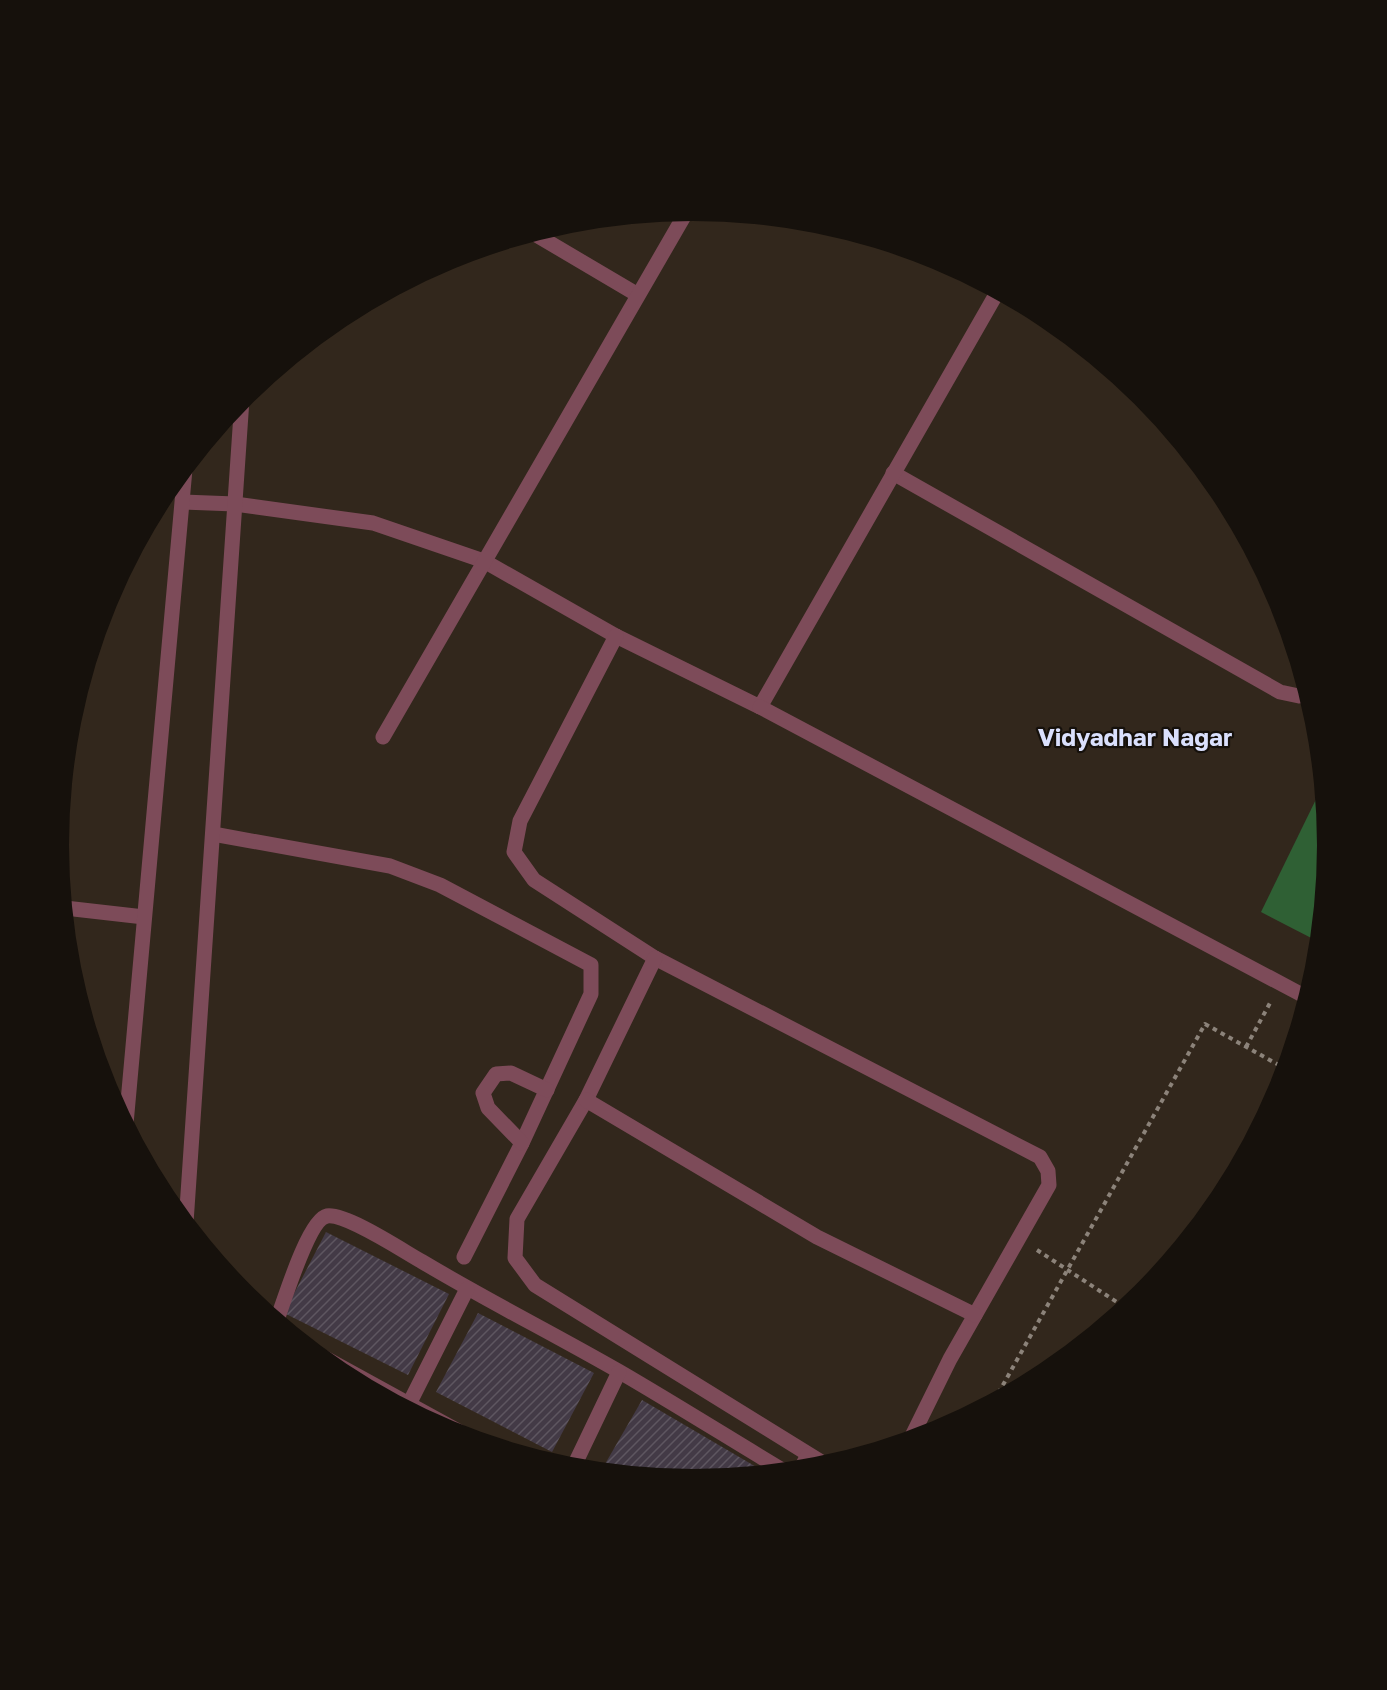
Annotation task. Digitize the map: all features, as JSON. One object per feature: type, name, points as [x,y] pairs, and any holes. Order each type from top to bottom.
[{"type":"street","points":[[383,737],[681,221]]},
{"type":"street","points":[[543,239],[638,295]]},
{"type":"street","points":[[760,707],[994,298]]},
{"type":"street","points":[[187,1210],[241,415]]},
{"type":"street","points":[[893,473],[1280,692],[1300,695]]},
{"type":"street","points":[[127,1108],[184,484]]},
{"type":"street","points":[[183,502],[235,504],[373,523],[484,561],[616,636],[760,707],[1300,994]]},
{"type":"street","points":[[616,636],[520,821],[514,852],[534,880],[655,958],[1040,1157],[1048,1171],[1049,1185],[950,1359],[916,1428]]},
{"type":"street","points":[[213,834],[390,866],[440,885],[591,965],[591,994],[522,1143],[464,1257]]},
{"type":"street","points":[[72,909],[144,917]]},
{"type":"street","points":[[655,958],[586,1100],[517,1219],[515,1258],[535,1285],[814,1458]]},
{"type":"street","points":[[522,1143],[488,1108],[483,1093],[496,1074],[511,1073],[547,1090]]},
{"type":"street","points":[[586,1100],[817,1237],[975,1315]]},
{"type":"street","points":[[280,1313],[307,1240],[318,1221],[327,1216],[341,1217],[619,1372],[773,1464]]},
{"type":"street","points":[[410,1401],[467,1289]]},
{"type":"street","points":[[577,1459],[619,1372]]},
{"type":"street","points":[[806,1459],[808,1455]]},
{"type":"path","points":[[1246,1047],[1281,984]]},
{"type":"path","points":[[1001,1389],[1204,1024],[1278,1064]]},
{"type":"path","points":[[1019,1238],[1118,1303]]},
{"type":"green space","points":[[1316,798],[1317,886],[1311,938],[1261,912]]},
{"type":"building","points":[[326,1232],[449,1294],[408,1375],[284,1313]]},
{"type":"building","points":[[478,1313],[594,1373],[552,1452],[436,1392]]},
{"type":"building","points":[[642,1400],[755,1466],[694,1470],[606,1463]]},
{"type":"district","name":"Vidyadhar Nagar","points":[[1135,736]]}]
